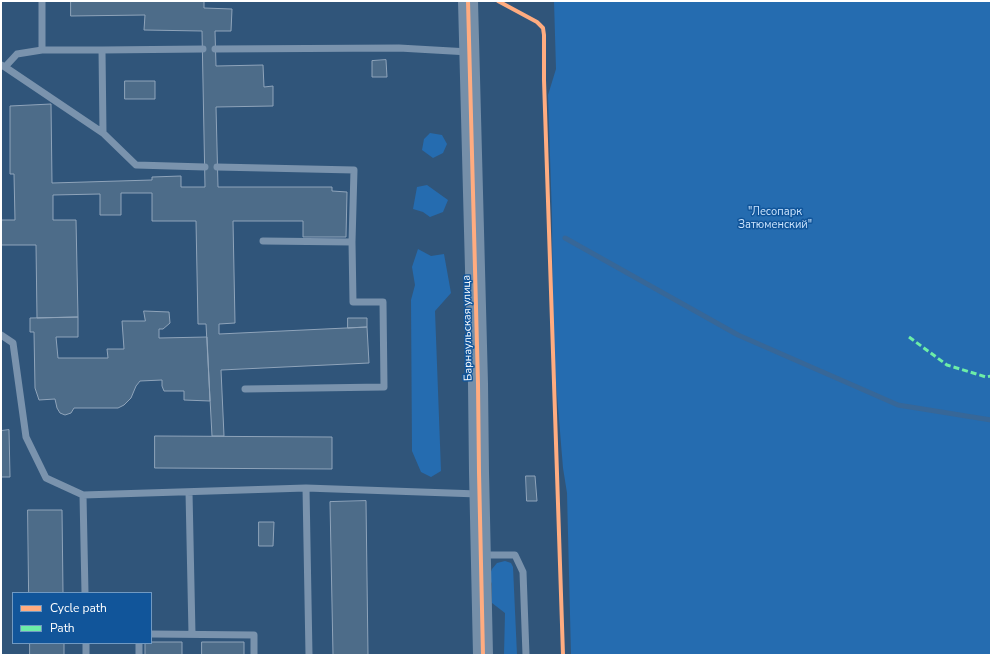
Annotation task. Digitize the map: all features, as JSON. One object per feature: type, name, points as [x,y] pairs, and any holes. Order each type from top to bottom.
[{"type":"street","name":"Барнаульская улица","points":[[468,1],[478,384],[483,655]]},
{"type":"lane","points":[[42,1],[42,50]]},
{"type":"lane","points":[[215,49],[400,48],[469,52]]},
{"type":"lane","points":[[203,49],[42,50],[17,54],[3,66],[103,133],[136,165],[205,167]]},
{"type":"lane","points":[[102,50],[103,133]]},
{"type":"lane","points":[[217,167],[354,170],[352,242],[353,302],[383,302],[384,388],[245,389]]},
{"type":"lane","points":[[263,241],[352,242]]},
{"type":"lane","points":[[1,335],[13,343],[26,437],[46,478],[82,495],[306,488],[479,494]]},
{"type":"lane","points":[[306,488],[309,655]]},
{"type":"lane","points":[[189,492],[192,634]]},
{"type":"lane","points":[[82,495],[85,592]]},
{"type":"lane","points":[[481,555],[515,556],[523,572],[526,655]]},
{"type":"lane","points":[[152,634],[254,635],[254,655]]},
{"type":"lane","points":[[86,644],[86,655]]},
{"type":"lane","points":[[139,644],[139,655]]},
{"type":"green space","name":"\"Лесопарк Затюменский\"","points":[[554,1],[991,1],[991,655],[571,655],[567,493],[563,468],[553,346],[552,217],[548,95],[556,69]]},
{"type":"green space","points":[[430,133],[442,135],[447,144],[443,153],[433,158],[422,150],[424,139]]},
{"type":"green space","points":[[427,185],[448,200],[443,212],[430,217],[423,212],[413,209],[417,187]]},
{"type":"green space","points":[[418,249],[431,256],[444,254],[451,293],[435,311],[441,471],[431,477],[421,472],[412,451],[411,300],[415,285],[412,267]]},
{"type":"green space","points":[[505,561],[511,563],[513,567],[517,655],[504,655],[505,613],[492,603],[492,584],[489,577],[492,569],[497,563]]},
{"type":"building","points":[[71,1],[204,1],[204,8],[232,9],[231,31],[215,31],[216,66],[263,65],[264,87],[273,86],[273,106],[216,107],[218,187],[332,187],[332,191],[347,192],[346,237],[303,237],[303,221],[233,221],[235,323],[219,324],[219,334],[367,327],[369,363],[221,370],[224,436],[212,436],[206,324],[198,324],[196,221],[152,221],[152,193],[121,193],[121,215],[100,215],[100,194],[53,195],[53,220],[76,220],[78,317],[37,318],[36,245],[1,245],[1,220],[15,220],[14,174],[10,174],[10,106],[51,104],[52,183],[152,180],[152,177],[181,176],[181,187],[205,187],[202,31],[144,30],[145,15],[71,16]]},
{"type":"building","points":[[386,60],[387,77],[372,77],[372,61]]},
{"type":"building","points":[[125,81],[155,81],[155,99],[125,99]]},
{"type":"building","points":[[144,311],[169,312],[170,323],[163,329],[159,329],[159,338],[207,337],[210,401],[184,400],[184,391],[164,391],[162,380],[140,381],[131,398],[124,405],[118,408],[74,408],[71,413],[65,415],[60,413],[55,399],[39,400],[35,388],[34,332],[30,332],[30,318],[78,317],[78,337],[56,337],[58,358],[108,358],[107,349],[124,349],[122,321],[145,321]]},
{"type":"building","points":[[348,318],[367,318],[367,327],[348,328]]},
{"type":"building","points":[[9,430],[10,477],[1,477],[1,431]]},
{"type":"building","points":[[155,436],[332,437],[332,469],[155,468]]},
{"type":"building","points":[[526,476],[535,476],[537,501],[527,501]]},
{"type":"building","points":[[366,501],[368,655],[333,655],[330,502]]},
{"type":"building","points":[[28,510],[62,510],[63,592],[29,592]]},
{"type":"building","points":[[259,522],[274,522],[273,546],[259,546]]},
{"type":"building","points":[[152,642],[182,642],[182,655],[145,655],[145,644],[152,644]]},
{"type":"building","points":[[202,642],[244,642],[244,655],[202,655]]},
{"type":"building","points":[[30,644],[64,644],[64,655],[30,655]]},
{"type":"waterway","points":[[565,238],[738,335],[898,405],[991,420]]},
{"type":"marked path","points":[[909,337],[947,365],[986,377],[991,376]]},
{"type":"cycle path","points":[[468,1],[478,384],[483,655]]},
{"type":"cycle path","points":[[498,1],[537,22],[543,28],[544,35],[544,80],[563,655]]}]
